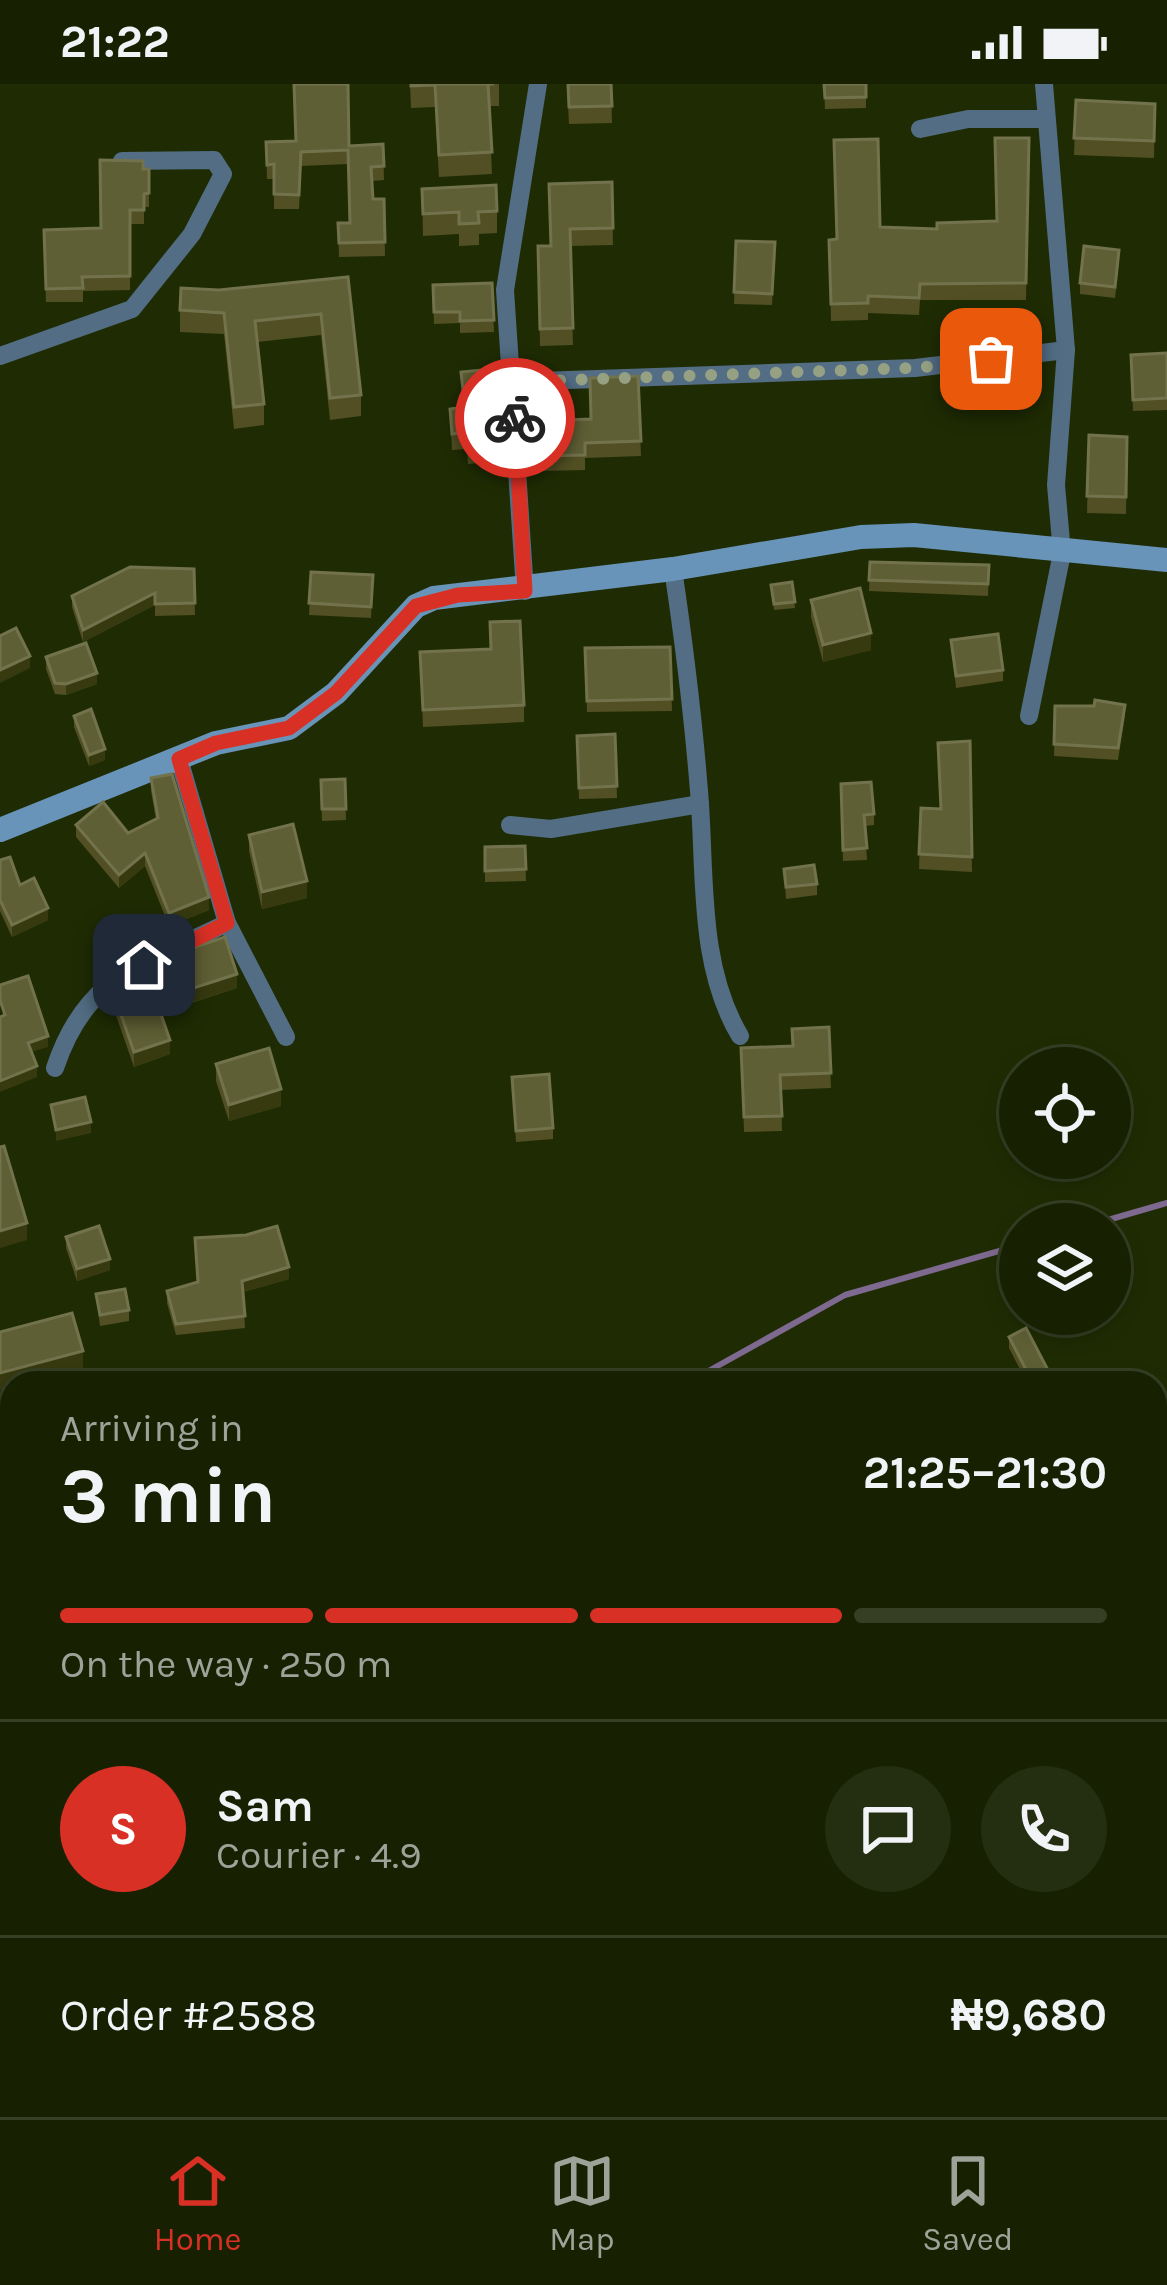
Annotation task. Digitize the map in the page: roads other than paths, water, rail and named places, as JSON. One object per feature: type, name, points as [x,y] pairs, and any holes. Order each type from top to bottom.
[{"type":"street","points":[[525,591],[505,290],[538,84]]},
{"type":"street","points":[[1029,716],[1062,553],[1056,485],[1066,350],[1044,84]]},
{"type":"street","points":[[920,129],[968,119],[1046,119]]},
{"type":"street","points":[[0,356],[132,309],[192,234],[224,173],[214,160],[104,161]]},
{"type":"street","points":[[510,382],[916,368],[1066,350]]},
{"type":"street","points":[[0,830],[216,743],[289,728],[336,693],[416,606],[458,595],[525,591],[861,537],[914,535],[1167,560]]},
{"type":"street","points":[[673,569],[700,804],[708,938],[722,1006],[740,1036]]},
{"type":"street","points":[[179,759],[227,923],[286,1037]]},
{"type":"street","points":[[511,825],[551,829],[700,804]]},
{"type":"street","points":[[56,1068],[70,1025],[102,986],[227,923]]},
{"type":"waterway","points":[[1131,1213],[1167,1203]]},
{"type":"waterway","points":[[709,1371],[845,1295],[999,1251]]}]
